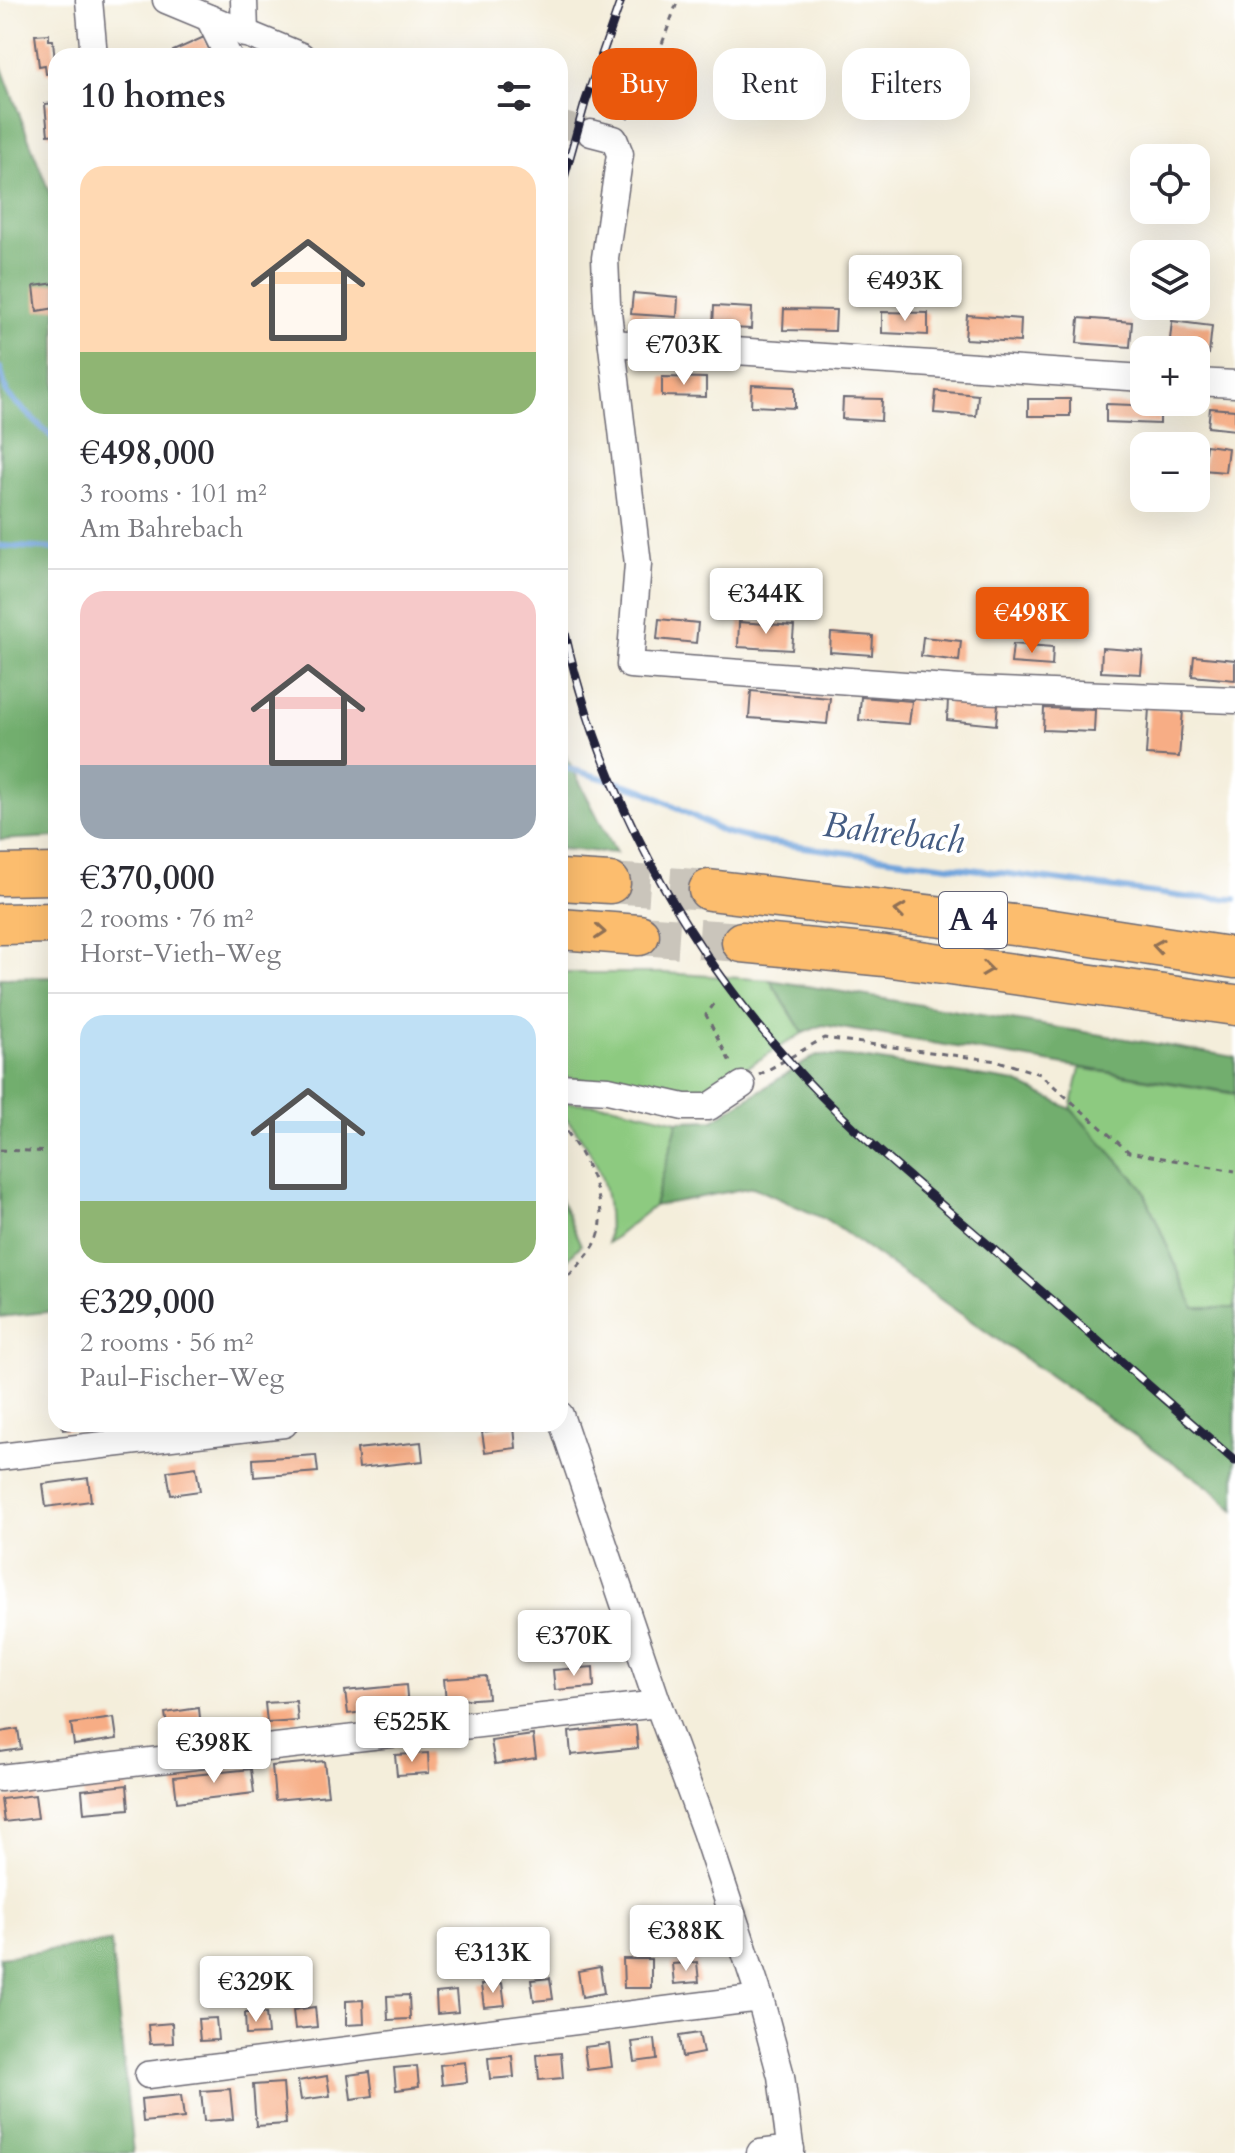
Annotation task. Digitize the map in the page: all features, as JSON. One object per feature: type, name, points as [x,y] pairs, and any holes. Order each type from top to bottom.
[{"type":"highway","points":[[0,875],[48,874]]},
{"type":"highway","points":[[568,880],[610,883]]},
{"type":"highway","name":"A 4","points":[[709,890],[1040,928],[1235,958]]},
{"type":"highway","points":[[0,924],[48,923]]},
{"type":"highway","points":[[568,930],[639,935]]},
{"type":"highway","name":"A 4","points":[[742,942],[885,956],[1235,1005]]},
{"type":"street","points":[[89,0],[93,48]]},
{"type":"street","points":[[166,0],[281,48]]},
{"type":"street","points":[[244,0],[245,34]]},
{"type":"street","points":[[209,18],[224,48]]},
{"type":"street","points":[[602,136],[620,154],[605,258],[638,564],[630,665],[975,690],[1235,700]]},
{"type":"street","points":[[612,343],[1130,377]]},
{"type":"street","points":[[1210,383],[1235,384]]},
{"type":"street","points":[[568,1088],[608,1090],[684,1107],[709,1107],[742,1085]]},
{"type":"street","points":[[0,1457],[215,1432]]},
{"type":"street","points":[[566,1432],[760,1998],[781,2076],[791,2151],[760,2153]]},
{"type":"street","points":[[0,1778],[658,1704]]},
{"type":"street","points":[[148,2075],[760,1998]]},
{"type":"path","points":[[602,136],[643,96],[678,0]]},
{"type":"path","points":[[714,1004],[706,1015],[742,1085],[824,1038],[998,1061],[1040,1074],[1129,1152],[1235,1171]]},
{"type":"path","points":[[568,1133],[593,1179],[602,1220],[594,1245],[568,1276]]},
{"type":"path","points":[[0,1150],[48,1152]]},
{"type":"green space","points":[[0,63],[48,189],[48,837],[0,840]]},
{"type":"green space","points":[[568,760],[616,853],[568,850]]},
{"type":"green space","points":[[568,973],[664,973],[770,980],[803,1033],[701,1095],[672,1095],[568,1077]]},
{"type":"green space","points":[[48,977],[48,1312],[0,1317],[0,978]]},
{"type":"green space","points":[[770,980],[1235,1057],[1235,1093],[823,1025],[803,1033]]},
{"type":"green space","points":[[817,1055],[861,1058],[1016,1082],[1071,1109],[1142,1187],[1194,1308],[1235,1308],[1235,1511],[1214,1491],[827,1220],[753,1187],[654,1206],[678,1121],[713,1120]]},
{"type":"green space","points":[[1080,1068],[1235,1094],[1235,1308],[1194,1308],[1142,1187],[1071,1109]]},
{"type":"green space","points":[[568,1102],[611,1105],[678,1121],[654,1206],[608,1243],[609,1223],[604,1188],[593,1156],[568,1120]]},
{"type":"green space","points":[[568,1216],[581,1245],[568,1259]]},
{"type":"green space","points":[[111,1942],[133,2153],[0,2153],[0,1957]]},
{"type":"building","points":[[49,34],[49,40],[53,40],[54,48],[48,48],[48,74],[45,65],[39,66],[35,35]]},
{"type":"building","points":[[204,37],[209,48],[180,48]]},
{"type":"building","points":[[45,104],[48,104],[48,135]]},
{"type":"building","points":[[48,284],[48,309],[37,311],[34,286]]},
{"type":"building","points":[[633,293],[678,297],[677,317],[631,314]]},
{"type":"building","points":[[714,306],[752,308],[751,329],[713,327]]},
{"type":"building","points":[[784,309],[836,310],[835,331],[783,330]]},
{"type":"building","points":[[882,312],[928,313],[928,335],[882,333]]},
{"type":"building","points":[[967,315],[1021,319],[1020,342],[965,339]]},
{"type":"building","points":[[1079,318],[1132,322],[1130,347],[1077,343]]},
{"type":"building","points":[[1172,321],[1212,326],[1210,345],[1210,336],[1170,336]]},
{"type":"building","points":[[662,377],[706,378],[706,397],[662,396]]},
{"type":"building","points":[[752,385],[795,387],[795,408],[751,406]]},
{"type":"building","points":[[936,391],[978,395],[976,416],[934,413]]},
{"type":"building","points":[[843,398],[882,399],[881,421],[842,419]]},
{"type":"building","points":[[1028,399],[1070,399],[1070,416],[1028,416]]},
{"type":"building","points":[[1106,404],[1130,405],[1130,416],[1160,416],[1160,424],[1106,422]]},
{"type":"building","points":[[1210,408],[1235,410],[1235,430],[1208,427]]},
{"type":"building","points":[[1210,446],[1228,448],[1225,472],[1210,471]]},
{"type":"building","points":[[659,619],[698,623],[696,643],[657,639]]},
{"type":"building","points":[[739,622],[794,626],[792,650],[738,647]]},
{"type":"building","points":[[831,633],[873,636],[872,655],[830,652]]},
{"type":"building","points":[[923,637],[961,641],[959,661],[921,656]]},
{"type":"building","points":[[1013,644],[1053,647],[1052,666],[1011,663]]},
{"type":"building","points":[[1102,648],[1143,651],[1141,674],[1101,672]]},
{"type":"building","points":[[1194,656],[1235,660],[1235,680],[1192,676]]},
{"type":"building","points":[[751,691],[830,698],[827,724],[749,718]]},
{"type":"building","points":[[861,697],[912,701],[909,724],[859,720]]},
{"type":"building","points":[[948,699],[998,704],[996,725],[947,720]]},
{"type":"building","points":[[1044,708],[1095,710],[1094,732],[1043,730]]},
{"type":"building","points":[[1149,708],[1183,711],[1179,757],[1146,755]]},
{"type":"building","points":[[482,1432],[514,1432],[516,1448],[485,1452]]},
{"type":"building","points":[[421,1442],[423,1461],[359,1468],[357,1449]]},
{"type":"building","points":[[316,1455],[318,1472],[254,1477],[253,1459]]},
{"type":"building","points":[[196,1467],[200,1491],[171,1495],[167,1471]]},
{"type":"building","points":[[88,1478],[91,1501],[46,1507],[43,1484]]},
{"type":"building","points":[[593,1667],[594,1687],[555,1690],[553,1670]]},
{"type":"building","points":[[486,1676],[488,1698],[446,1701],[444,1679]]},
{"type":"building","points":[[406,1685],[408,1707],[348,1714],[345,1691]]},
{"type":"building","points":[[296,1701],[298,1721],[267,1723],[265,1703]]},
{"type":"building","points":[[199,1708],[201,1729],[168,1734],[165,1713]]},
{"type":"building","points":[[114,1718],[117,1739],[74,1745],[71,1724]]},
{"type":"building","points":[[636,1725],[638,1748],[571,1755],[569,1732]]},
{"type":"building","points":[[18,1729],[21,1749],[0,1752],[0,1732]]},
{"type":"building","points":[[533,1735],[536,1758],[495,1764],[491,1741]]},
{"type":"building","points":[[428,1753],[429,1773],[397,1775],[395,1755]]},
{"type":"building","points":[[324,1761],[328,1795],[275,1800],[272,1766]]},
{"type":"building","points":[[251,1769],[254,1793],[177,1802],[174,1777]]},
{"type":"building","points":[[127,1785],[129,1809],[84,1813],[82,1790]]},
{"type":"building","points":[[35,1795],[38,1818],[4,1822],[1,1799]]},
{"type":"building","points":[[623,1959],[651,1959],[651,1988],[624,1988]]},
{"type":"building","points":[[697,1962],[699,1982],[674,1984],[672,1964]]},
{"type":"building","points":[[600,1967],[604,1993],[582,1997],[578,1971]]},
{"type":"building","points":[[550,1978],[553,1999],[534,2001],[531,1980]]},
{"type":"building","points":[[502,1983],[505,2005],[484,2007],[481,1985]]},
{"type":"building","points":[[456,1991],[458,2012],[437,2014],[436,1993]]},
{"type":"building","points":[[409,1995],[410,2019],[388,2020],[387,1996]]},
{"type":"building","points":[[363,2000],[364,2024],[346,2025],[346,2001]]},
{"type":"building","points":[[315,2007],[317,2027],[295,2029],[293,2010]]},
{"type":"building","points":[[245,2013],[266,2013],[268,2034],[246,2035]]},
{"type":"building","points":[[216,2018],[218,2040],[200,2041],[198,2019]]},
{"type":"building","points":[[172,2023],[173,2043],[150,2044],[148,2025]]},
{"type":"building","points":[[699,2033],[703,2053],[682,2057],[679,2036]]},
{"type":"building","points":[[655,2039],[657,2059],[635,2062],[632,2042]]},
{"type":"building","points":[[609,2044],[612,2067],[587,2070],[584,2047]]},
{"type":"building","points":[[561,2053],[563,2078],[539,2080],[537,2055]]},
{"type":"building","points":[[512,2056],[514,2077],[490,2079],[488,2058]]},
{"type":"building","points":[[465,2062],[467,2082],[442,2085],[440,2065]]},
{"type":"building","points":[[417,2066],[419,2087],[396,2090],[394,2068]]},
{"type":"building","points":[[370,2072],[373,2096],[351,2099],[348,2075]]},
{"type":"building","points":[[327,2076],[330,2096],[301,2100],[298,2081]]},
{"type":"building","points":[[283,2083],[286,2124],[256,2126],[253,2085]]},
{"type":"building","points":[[230,2089],[233,2119],[204,2121],[201,2091]]},
{"type":"building","points":[[181,2095],[184,2118],[143,2122],[141,2099]]},
{"type":"waterway","name":"Bahrebach","points":[[0,368],[7,394],[48,433]]},
{"type":"waterway","points":[[0,546],[48,549]]},
{"type":"waterway","name":"Bahrebach","points":[[568,768],[643,790],[724,832],[765,842],[1185,897],[1235,899]]},
{"type":"tunnel","points":[[568,126],[591,133]]},
{"type":"tunnel","points":[[610,883],[709,890]]},
{"type":"tunnel","points":[[639,935],[742,942]]},
{"type":"railway","points":[[568,164],[585,103],[621,0]]},
{"type":"railway","points":[[568,644],[596,738],[621,801],[650,861],[721,976],[762,1029],[828,1103],[874,1146],[1235,1461]]}]
